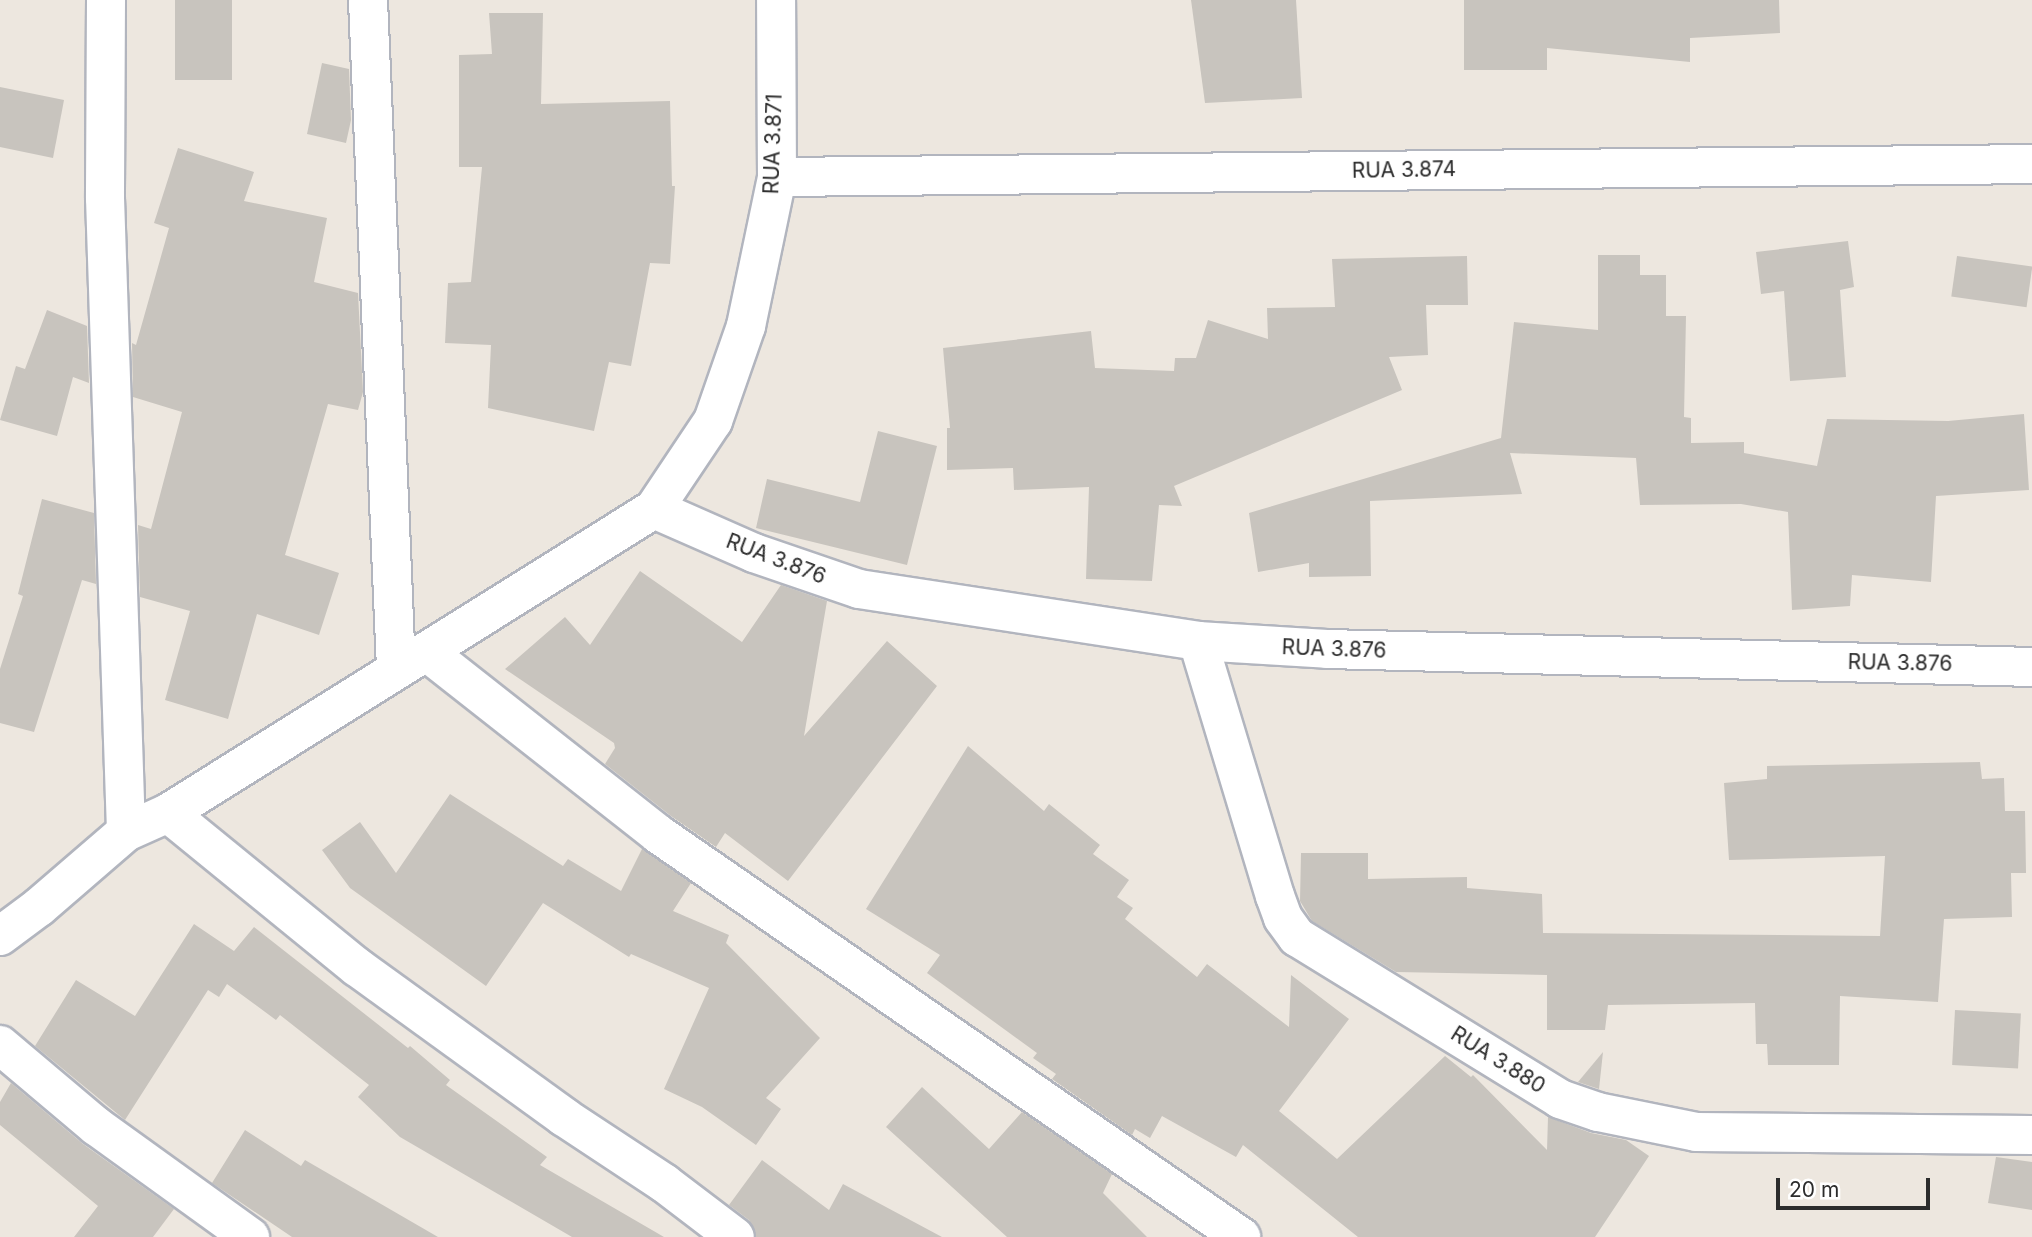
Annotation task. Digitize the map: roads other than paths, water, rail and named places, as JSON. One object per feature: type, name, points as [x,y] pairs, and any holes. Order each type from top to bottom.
[{"type":"street","points":[[106,0],[105,198],[126,832]]},
{"type":"street","points":[[368,0],[412,660]]},
{"type":"street","name":"RUA 3.871","points":[[654,509],[713,421],[746,327],[776,177],[776,0]]},
{"type":"street","name":"RUA 3.874","points":[[776,177],[2032,164]]},
{"type":"street","points":[[0,936],[39,907],[126,832],[168,813],[654,509]]},
{"type":"street","name":"RUA 3.876","points":[[654,509],[754,553],[859,589],[1198,641],[1327,649],[2032,667]]},
{"type":"street","name":"RUA 3.880","points":[[1198,641],[1275,896],[1283,918],[1297,937],[1560,1099],[1598,1112],[1696,1132],[2032,1135]]},
{"type":"street","points":[[412,660],[658,834],[1241,1237]]},
{"type":"street","points":[[168,813],[357,967],[564,1117],[664,1183],[735,1237]]},
{"type":"street","points":[[0,1045],[96,1126],[250,1237]]}]
